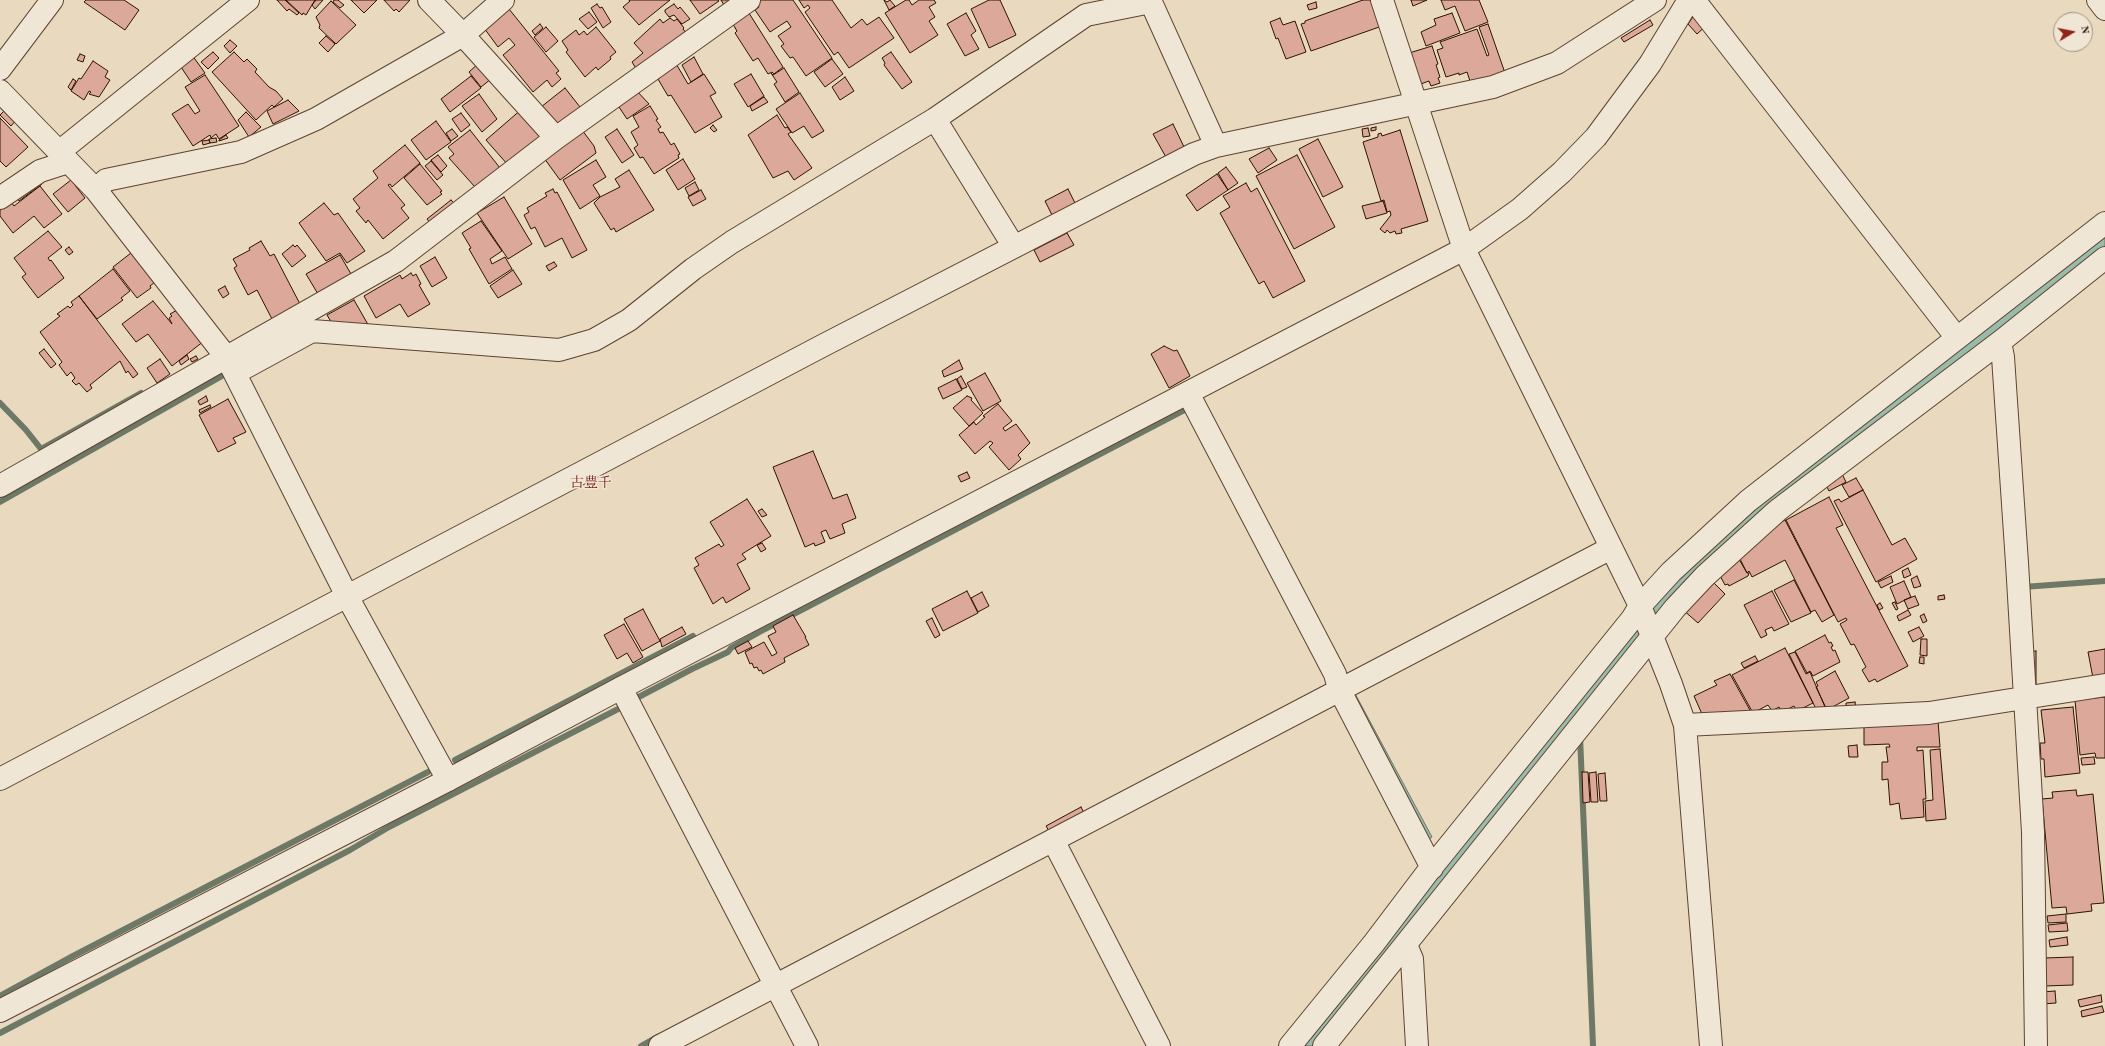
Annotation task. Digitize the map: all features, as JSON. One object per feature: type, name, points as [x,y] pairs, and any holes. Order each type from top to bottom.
[{"type":"street","points":[[0,69],[52,0]]},
{"type":"street","points":[[0,198],[64,157],[248,0]]},
{"type":"street","points":[[429,0],[463,35],[556,138]]},
{"type":"street","points":[[96,190],[106,180],[241,152],[316,119],[463,35],[503,0]]},
{"type":"street","points":[[231,366],[396,261],[556,138],[749,0]]},
{"type":"street","points":[[1382,0],[1415,105],[1464,249],[1646,621],[1685,724],[1711,1046]]},
{"type":"street","points":[[0,779],[348,598],[822,346],[1194,154],[1216,146],[1415,105],[1493,87],[1557,63],[1655,0]]},
{"type":"street","points":[[0,1011],[448,780],[621,688],[1464,249],[1520,209],[1562,172],[1596,138],[1650,64],[1689,0]]},
{"type":"street","points":[[1694,0],[1957,338]]},
{"type":"street","points":[[2098,0],[2105,9]]},
{"type":"street","points":[[0,486],[231,366],[312,331],[559,350],[594,340],[629,320],[692,269],[732,242],[935,119],[1086,15],[1150,1],[1216,146]]},
{"type":"street","points":[[0,91],[96,190],[231,366],[348,598],[448,780]]},
{"type":"street","points":[[935,119],[1014,247]]},
{"type":"street","points":[[1324,1046],[1406,945],[1718,526],[2105,223]]},
{"type":"street","points":[[1290,1046],[1628,625],[1646,621],[1675,608],[1705,576],[1763,522],[2000,342],[2105,258]]},
{"type":"street","points":[[2000,342],[2003,357],[2033,832],[2036,1046]]},
{"type":"street","points":[[1188,392],[1335,674],[1339,689],[1432,868]]},
{"type":"street","points":[[660,1046],[1339,689],[1611,548]]},
{"type":"street","points":[[1685,724],[1929,713],[2105,685]]},
{"type":"street","points":[[621,688],[807,1046]]},
{"type":"street","points":[[1052,840],[1159,1046]]},
{"type":"street","points":[[1406,945],[1412,959],[1417,1046]]},
{"type":"shaded area","points":[[2105,229],[2105,253],[1756,522],[1319,1046],[1296,1046],[1671,576]]},
{"type":"shaded area","points":[[1352,688],[1432,837],[1429,839],[1350,689]]},
{"type":"building","points":[[86,0],[124,0],[139,10],[125,30],[84,2]]},
{"type":"building","points":[[277,0],[285,0],[299,13],[297,15],[289,9],[287,11]]},
{"type":"building","points":[[286,0],[315,0],[306,15],[303,13],[302,15]]},
{"type":"building","points":[[316,0],[323,0],[315,9],[312,5]]},
{"type":"building","points":[[334,0],[338,0],[344,5],[340,8],[333,2]]},
{"type":"building","points":[[351,0],[377,0],[364,13]]},
{"type":"building","points":[[384,0],[410,0],[399,12],[396,9],[394,11]]},
{"type":"building","points":[[629,0],[670,0],[639,25],[623,7],[630,1]]},
{"type":"building","points":[[690,0],[718,0],[719,1],[700,14]]},
{"type":"building","points":[[721,0],[732,0],[724,5]]},
{"type":"building","points":[[760,0],[793,0],[832,58],[806,76],[793,57],[790,58],[781,46],[784,44],[778,36],[791,27],[787,21],[770,32],[755,10],[759,7],[756,2]]},
{"type":"building","points":[[799,0],[832,0],[851,28],[862,19],[867,25],[879,17],[894,38],[849,68],[838,52],[834,55],[805,12],[810,8],[808,5],[804,8]]},
{"type":"building","points":[[884,0],[887,2],[890,0],[895,6],[889,10]]},
{"type":"building","points":[[906,0],[909,0],[912,5],[919,0],[934,0],[936,3],[929,7],[935,17],[929,21],[938,35],[910,53],[885,13]]},
{"type":"building","points":[[989,0],[1000,0],[1016,35],[989,48],[971,9]]},
{"type":"building","points":[[1363,0],[1372,0],[1382,26],[1311,51],[1301,24],[1305,23],[1305,21]]},
{"type":"building","points":[[1411,0],[1427,0],[1413,6]]},
{"type":"building","points":[[1441,0],[1479,0],[1488,22],[1465,31],[1455,6],[1445,10]]},
{"type":"building","points":[[331,1],[356,25],[336,44],[319,28],[320,25],[316,17]]},
{"type":"building","points":[[1316,2],[1317,8],[1309,10],[1307,5]]},
{"type":"building","points":[[597,4],[600,8],[602,7],[611,22],[603,28],[591,8]]},
{"type":"building","points":[[674,4],[678,9],[680,7],[690,19],[682,24],[674,15],[669,17],[665,10]]},
{"type":"building","points":[[509,9],[559,71],[556,73],[561,79],[552,87],[547,80],[533,92],[503,55],[515,45],[509,38],[498,47],[484,28]]},
{"type":"building","points":[[747,10],[783,67],[774,74],[772,72],[768,74],[758,58],[753,61],[735,33],[737,31],[731,21]]},
{"type":"building","points":[[1697,11],[1708,24],[1697,34],[1688,24]]},
{"type":"building","points":[[589,12],[597,22],[588,29],[579,19]]},
{"type":"building","points":[[966,13],[976,31],[971,35],[979,49],[965,56],[947,24]]},
{"type":"building","points":[[1452,13],[1460,33],[1426,46],[1421,32],[1436,25],[1434,19]]},
{"type":"building","points":[[670,18],[674,21],[677,19],[686,33],[637,70],[632,62],[643,53],[634,43],[660,19],[663,23]]},
{"type":"building","points":[[1280,18],[1283,25],[1295,21],[1306,52],[1286,59],[1278,38],[1276,39],[1270,22]]},
{"type":"building","points":[[1650,20],[1653,25],[1624,42],[1621,38]]},
{"type":"building","points":[[540,24],[543,28],[535,35],[532,31]]},
{"type":"building","points":[[1488,24],[1505,73],[1471,84],[1467,72],[1446,77],[1437,50],[1443,48],[1440,42],[1477,29],[1487,56],[1489,55],[1479,27]]},
{"type":"building","points":[[546,27],[558,41],[546,52],[534,37]]},
{"type":"building","points":[[596,27],[616,52],[610,57],[611,59],[598,70],[596,67],[585,77],[566,52],[568,50],[562,41],[576,30],[579,35],[584,31],[587,35]]},
{"type":"building","points":[[326,36],[335,44],[328,52],[319,43]]},
{"type":"building","points":[[230,40],[237,46],[230,53],[224,46]]},
{"type":"building","points":[[1432,46],[1438,64],[1436,65],[1440,77],[1438,78],[1440,83],[1431,86],[1429,81],[1418,85],[1406,54]]},
{"type":"building","points":[[213,52],[219,58],[208,69],[201,62]]},
{"type":"building","points":[[234,52],[244,62],[247,59],[257,69],[255,72],[283,99],[274,107],[272,105],[256,120],[212,72]]},
{"type":"building","points":[[891,52],[912,82],[902,89],[884,65],[885,63],[882,58]]},
{"type":"building","points":[[80,54],[85,56],[83,62],[77,60]]},
{"type":"building","points":[[192,55],[205,73],[191,82],[179,64]]},
{"type":"building","points":[[694,57],[703,74],[691,82],[682,65]]},
{"type":"building","points":[[832,59],[843,74],[825,87],[814,72]]},
{"type":"building","points":[[93,61],[108,71],[105,77],[110,80],[99,97],[89,94],[91,92],[89,91],[84,100],[71,91],[79,78],[81,79]]},
{"type":"building","points":[[675,62],[688,84],[704,74],[716,93],[710,96],[722,117],[695,133],[671,95],[668,96],[655,74]]},
{"type":"building","points":[[479,63],[491,79],[481,87],[469,72]]},
{"type":"building","points":[[784,68],[799,92],[785,102],[774,84],[777,82],[771,73],[773,75]]},
{"type":"building","points":[[751,74],[764,96],[748,107],[734,84]]},
{"type":"building","points":[[205,75],[239,126],[219,139],[216,134],[211,138],[210,135],[193,146],[172,114],[188,104],[195,114],[200,111],[185,87]]},
{"type":"building","points":[[471,76],[481,88],[450,112],[441,99]]},
{"type":"building","points":[[845,77],[854,91],[840,100],[832,87]]},
{"type":"building","points":[[73,79],[76,81],[71,90],[68,87]]},
{"type":"building","points":[[565,88],[580,107],[558,128],[541,107]]},
{"type":"building","points":[[636,90],[649,104],[627,119],[617,104]]},
{"type":"building","points":[[800,93],[824,131],[812,138],[804,126],[792,133],[776,109]]},
{"type":"building","points":[[479,94],[497,119],[482,132],[462,106]]},
{"type":"building","points":[[764,97],[768,102],[752,111],[750,106]]},
{"type":"building","points":[[288,100],[299,111],[273,124],[267,111]]},
{"type":"building","points":[[650,106],[661,127],[658,129],[660,133],[663,132],[671,145],[674,143],[680,154],[678,155],[679,158],[654,174],[643,157],[640,158],[634,148],[638,145],[631,132],[639,127],[633,116]]},
{"type":"building","points":[[523,108],[545,133],[508,165],[486,140]]},
{"type":"building","points":[[6,109],[17,119],[11,126],[0,115]]},
{"type":"building","points":[[246,112],[261,127],[249,137],[238,120]]},
{"type":"building","points":[[461,113],[470,125],[461,132],[452,119]]},
{"type":"building","points":[[777,115],[785,128],[787,127],[791,132],[788,134],[812,168],[794,180],[788,171],[773,178],[748,135]]},
{"type":"building","points":[[0,118],[28,147],[6,167],[0,161]]},
{"type":"building","points":[[436,121],[451,142],[426,160],[411,140]]},
{"type":"building","points":[[1173,124],[1185,149],[1167,159],[1153,134]]},
{"type":"building","points":[[713,125],[717,130],[714,132],[710,128]]},
{"type":"building","points":[[1376,127],[1376,130],[1371,131],[1371,128]]},
{"type":"building","points":[[1368,128],[1370,136],[1363,137],[1362,129]]},
{"type":"building","points":[[452,129],[458,136],[451,141],[446,133]]},
{"type":"building","points":[[617,129],[634,155],[622,163],[605,137]]},
{"type":"building","points":[[470,130],[500,168],[475,187],[449,158],[454,154],[448,147]]},
{"type":"building","points":[[582,130],[594,146],[596,153],[560,180],[544,158]]},
{"type":"building","points":[[1400,130],[1428,221],[1401,229],[1402,233],[1396,234],[1395,231],[1390,233],[1387,230],[1385,233],[1380,229],[1391,215],[1390,211],[1387,212],[1384,200],[1381,201],[1363,142],[1378,137],[1378,134],[1381,133],[1382,136]]},
{"type":"building","points":[[226,135],[228,138],[219,141],[219,140]]},
{"type":"building","points":[[216,138],[217,142],[210,143],[209,139]]},
{"type":"building","points":[[1318,139],[1343,187],[1323,197],[1299,149]]},
{"type":"building","points":[[209,140],[210,143],[203,145],[202,141]]},
{"type":"building","points":[[405,145],[420,163],[392,187],[390,184],[388,185],[405,205],[401,208],[409,218],[383,239],[368,220],[366,223],[356,211],[360,208],[353,199],[378,178],[373,171]]},
{"type":"building","points":[[1269,148],[1277,160],[1258,173],[1249,159]]},
{"type":"building","points":[[438,155],[447,166],[441,172],[431,160]]},
{"type":"building","points":[[1297,155],[1335,227],[1294,249],[1256,176]]},
{"type":"building","points":[[683,159],[695,179],[678,190],[666,170]]},
{"type":"building","points":[[596,160],[606,177],[593,185],[600,196],[580,209],[563,180]]},
{"type":"building","points":[[431,161],[443,175],[437,180],[425,166]]},
{"type":"building","points":[[420,164],[442,191],[440,192],[442,194],[427,205],[404,178]]},
{"type":"building","points":[[1226,167],[1238,183],[1228,190],[1218,173]]},
{"type":"building","points":[[629,170],[654,210],[616,232],[614,228],[611,230],[594,203],[600,197],[620,187],[615,179]]},
{"type":"building","points":[[1217,174],[1228,190],[1197,211],[1186,195]]},
{"type":"building","points":[[39,179],[42,184],[19,201],[18,199]]},
{"type":"building","points":[[71,180],[85,198],[68,212],[53,194]]},
{"type":"building","points":[[695,182],[699,190],[689,196],[685,188]]},
{"type":"building","points":[[1246,183],[1251,192],[1257,188],[1305,281],[1273,298],[1264,281],[1259,284],[1220,213],[1230,207],[1223,196]]},
{"type":"building","points":[[40,186],[62,214],[44,228],[34,216],[13,233],[0,216],[0,210],[11,202],[14,206]]},
{"type":"building","points":[[553,189],[555,193],[557,192],[587,250],[572,258],[562,238],[545,247],[535,227],[531,229],[524,215],[529,212],[527,208],[547,196],[545,193]]},
{"type":"building","points":[[1068,189],[1076,205],[1053,217],[1045,201]]},
{"type":"building","points":[[701,190],[706,199],[693,206],[688,197]]},
{"type":"building","points":[[504,197],[532,244],[508,259],[477,213]]},
{"type":"building","points":[[451,200],[456,205],[431,224],[427,219]]},
{"type":"building","points":[[1383,201],[1387,213],[1366,219],[1362,206]]},
{"type":"building","points":[[324,203],[334,215],[338,213],[365,251],[347,263],[340,253],[326,261],[299,223]]},
{"type":"building","points":[[481,221],[502,251],[490,259],[492,264],[505,257],[512,269],[489,284],[469,249],[471,248],[462,233]]},
{"type":"building","points":[[48,231],[62,247],[48,258],[64,278],[38,298],[22,277],[26,274],[14,258]]},
{"type":"building","points":[[1067,233],[1074,245],[1040,262],[1034,250]]},
{"type":"building","points":[[261,241],[270,256],[274,254],[300,304],[272,319],[257,290],[248,295],[234,268],[237,266],[233,259],[250,250],[249,248]]},
{"type":"building","points":[[293,245],[295,247],[297,245],[306,256],[292,267],[282,254]]},
{"type":"building","points":[[69,247],[73,252],[69,255],[65,250]]},
{"type":"building","points":[[131,253],[132,255],[135,253],[155,282],[150,286],[151,288],[137,298],[113,267]]},
{"type":"building","points":[[340,255],[351,274],[318,294],[306,274]]},
{"type":"building","points":[[435,257],[447,278],[432,287],[420,266]]},
{"type":"building","points":[[554,262],[557,266],[549,271],[546,266]]},
{"type":"building","points":[[113,269],[130,291],[121,298],[123,300],[97,319],[79,296]]},
{"type":"building","points":[[513,270],[522,284],[498,298],[490,286]]},
{"type":"building","points":[[411,273],[413,276],[416,274],[421,284],[419,285],[430,304],[408,317],[400,304],[376,318],[364,296],[400,275],[402,279]]},
{"type":"building","points":[[225,286],[229,294],[223,298],[218,290]]},
{"type":"building","points":[[79,296],[138,374],[133,378],[128,371],[126,373],[120,361],[90,385],[92,388],[87,392],[79,383],[76,385],[72,381],[75,378],[71,372],[67,376],[59,365],[62,362],[40,332],[60,316],[57,314],[68,306],[70,308],[73,305],[71,302]]},
{"type":"building","points":[[354,300],[370,328],[333,325],[327,315]]},
{"type":"building","points":[[153,301],[172,324],[169,318],[172,316],[170,314],[179,309],[204,341],[172,366],[148,334],[136,342],[122,324]]},
{"type":"building","points":[[1164,346],[1174,351],[1177,350],[1190,376],[1169,388],[1151,354]]},
{"type":"building","points":[[44,349],[56,364],[51,368],[39,353]]},
{"type":"building","points":[[187,355],[189,359],[181,365],[179,361]]},
{"type":"building","points":[[196,356],[198,359],[192,362],[190,359]]},
{"type":"building","points":[[160,359],[170,374],[157,383],[147,368]]},
{"type":"building","points":[[959,360],[963,369],[944,377],[942,371]]},
{"type":"building","points":[[985,373],[1001,401],[983,411],[967,383]]},
{"type":"building","points":[[961,376],[967,387],[962,389],[957,379]]},
{"type":"building","points":[[956,379],[962,390],[943,399],[938,388]]},
{"type":"building","points":[[206,396],[208,401],[200,405],[198,401]]},
{"type":"building","points":[[967,396],[972,398],[971,400],[983,413],[969,426],[953,408]]},
{"type":"building","points":[[228,399],[246,432],[233,438],[236,443],[218,452],[199,415]]},
{"type":"building","points":[[998,404],[1012,421],[1003,428],[1005,431],[1016,424],[1030,443],[1018,455],[1021,459],[1009,470],[989,447],[993,443],[990,441],[975,454],[959,435],[974,422],[976,425],[985,417],[983,416]]},
{"type":"building","points":[[210,405],[211,407],[200,413],[199,410]]},
{"type":"building","points":[[813,451],[833,499],[847,494],[856,518],[842,524],[845,533],[830,539],[826,530],[821,532],[825,542],[815,546],[814,543],[805,547],[773,467]]},
{"type":"building","points":[[967,472],[970,478],[961,482],[958,476]]},
{"type":"building","points":[[1842,474],[1846,482],[1829,491],[1825,483]]},
{"type":"building","points":[[1856,478],[1863,490],[1849,497],[1842,485]]},
{"type":"building","points":[[1863,490],[1892,545],[1905,538],[1917,559],[1876,582],[1834,501],[1839,499],[1841,502]]},
{"type":"building","points":[[1829,497],[1843,525],[1836,528],[1908,666],[1877,682],[1875,679],[1869,682],[1862,670],[1866,667],[1854,644],[1851,645],[1840,624],[1847,620],[1846,618],[1838,622],[1786,520]]},
{"type":"building","points":[[747,499],[771,536],[742,554],[746,559],[737,564],[750,589],[726,603],[723,597],[713,604],[694,568],[699,565],[695,558],[719,544],[721,547],[724,545],[710,522]]},
{"type":"building","points":[[762,509],[767,515],[762,517],[758,511]]},
{"type":"building","points":[[1785,520],[1834,615],[1822,622],[1815,610],[1811,612],[1785,560],[1752,577],[1749,571],[1747,573],[1737,553],[1759,533]]},
{"type":"building","points":[[762,543],[766,549],[761,552],[757,545]]},
{"type":"building","points":[[1736,554],[1747,573],[1749,573],[1748,576],[1729,586],[1728,584],[1725,585],[1718,572]]},
{"type":"building","points":[[1908,568],[1911,575],[1904,578],[1902,571]]},
{"type":"building","points":[[1891,576],[1893,582],[1881,588],[1878,582]]},
{"type":"building","points":[[1917,576],[1921,586],[1914,588],[1911,579]]},
{"type":"building","points":[[1710,579],[1725,594],[1698,623],[1682,609]]},
{"type":"building","points":[[1794,580],[1811,613],[1791,622],[1774,590]]},
{"type":"building","points":[[1904,581],[1911,597],[1897,604],[1890,587]]},
{"type":"building","points":[[967,591],[978,613],[943,631],[932,609]]},
{"type":"building","points":[[1772,591],[1789,624],[1774,631],[1772,627],[1765,630],[1767,635],[1761,638],[1744,605]]},
{"type":"building","points":[[982,592],[989,606],[978,612],[971,598]]},
{"type":"building","points":[[1944,595],[1945,599],[1938,600],[1938,596]]},
{"type":"building","points":[[1915,596],[1919,605],[1908,609],[1904,600]]},
{"type":"building","points":[[1895,602],[1898,609],[1896,610],[1892,603]]},
{"type":"building","points":[[1880,603],[1883,608],[1879,610],[1877,605]]},
{"type":"building","points":[[643,609],[660,641],[642,651],[624,619]]},
{"type":"building","points":[[1908,610],[1911,615],[1899,621],[1897,616]]},
{"type":"building","points":[[1924,614],[1927,621],[1923,623],[1920,616]]},
{"type":"building","points":[[793,615],[809,645],[784,658],[785,662],[763,674],[757,667],[754,668],[752,663],[750,664],[745,652],[764,642],[772,656],[777,653],[768,636],[776,632],[773,626]]},
{"type":"building","points":[[932,618],[940,635],[935,638],[926,621]]},
{"type":"building","points":[[624,624],[643,657],[633,663],[627,653],[617,659],[604,635]]},
{"type":"building","points":[[682,627],[686,634],[662,647],[660,639]]},
{"type":"building","points":[[1919,627],[1924,636],[1913,642],[1908,632]]},
{"type":"building","points":[[1825,635],[1829,643],[1831,642],[1833,646],[1831,647],[1833,651],[1835,650],[1840,662],[1813,676],[1810,671],[1807,673],[1795,651]]},
{"type":"building","points":[[1921,639],[1927,639],[1927,656],[1920,655]]},
{"type":"building","points":[[748,641],[752,647],[738,654],[735,648]]},
{"type":"building","points":[[1785,648],[1813,703],[1797,711],[1794,706],[1782,712],[1779,707],[1772,711],[1768,705],[1753,713],[1732,675]]},
{"type":"building","points":[[2105,649],[2105,677],[2093,678],[2088,652]]},
{"type":"building","points":[[2036,651],[2036,687],[2029,688],[2028,652]]},
{"type":"building","points":[[1795,652],[1806,674],[1810,672],[1825,707],[1817,711],[1789,654]]},
{"type":"building","points":[[1755,656],[1758,661],[1744,668],[1741,663]]},
{"type":"building","points":[[1920,657],[1924,657],[1924,664],[1919,663]]},
{"type":"building","points":[[1835,671],[1849,698],[1827,710],[1816,687],[1818,686],[1816,682]]},
{"type":"building","points":[[1730,674],[1751,712],[1702,714],[1694,696],[1717,685],[1714,681]]},
{"type":"building","points":[[2105,697],[2105,758],[2096,758],[2095,753],[2080,755],[2075,700]]},
{"type":"building","points":[[1855,702],[1856,708],[1846,709],[1846,703]]},
{"type":"building","points":[[2073,707],[2080,773],[2045,777],[2044,759],[2041,759],[2040,743],[2045,743],[2041,710]]},
{"type":"building","points":[[1938,721],[1940,747],[1917,747],[1917,751],[1923,750],[1926,799],[1923,799],[1924,817],[1901,819],[1899,803],[1890,805],[1888,779],[1882,780],[1882,762],[1888,762],[1886,747],[1890,747],[1889,744],[1864,745],[1864,725]]},
{"type":"building","points":[[1857,745],[1858,757],[1849,757],[1848,746]]},
{"type":"building","points":[[1940,749],[1946,819],[1926,821],[1925,801],[1933,800],[1930,750]]},
{"type":"building","points":[[2094,757],[2095,764],[2082,765],[2081,758]]},
{"type":"building","points":[[1582,772],[1588,772],[1590,802],[1583,803]]},
{"type":"building","points":[[1596,772],[1598,802],[1591,802],[1589,773]]},
{"type":"building","points":[[1605,773],[1607,801],[1600,801],[1598,774]]},
{"type":"building","points":[[2076,790],[2077,796],[2093,794],[2104,903],[2091,904],[2092,911],[2067,914],[2066,907],[2052,908],[2042,799],[2053,798],[2052,792]]},
{"type":"building","points":[[1081,807],[1084,813],[1049,831],[1046,826]]},
{"type":"building","points":[[2066,914],[2066,922],[2048,923],[2047,916]]},
{"type":"building","points":[[2067,923],[2068,931],[2049,932],[2048,925]]},
{"type":"building","points":[[2067,937],[2068,945],[2050,947],[2049,940]]},
{"type":"building","points":[[2073,957],[2073,985],[2045,986],[2045,958]]},
{"type":"building","points":[[2055,991],[2056,1003],[2042,1004],[2042,992]]},
{"type":"building","points":[[2101,995],[2102,1002],[2080,1007],[2078,1000]]},
{"type":"building","points":[[2102,1006],[2104,1012],[2082,1017],[2081,1011]]},
{"type":"waterway","points":[[0,502],[222,376]]},
{"type":"waterway","points":[[0,403],[26,430],[41,449],[141,393]]},
{"type":"waterway","points":[[633,700],[728,652],[731,648],[765,629],[1190,407]]},
{"type":"waterway","points":[[2023,587],[2105,581]]},
{"type":"waterway","points":[[455,760],[693,636]]},
{"type":"waterway","points":[[0,1033],[350,850],[389,827],[622,707]]},
{"type":"waterway","points":[[1580,736],[1593,1046]]},
{"type":"waterway","points":[[0,996],[73,956],[428,772]]},
{"type":"waterway","points":[[641,1046],[657,1037]]},
{"type":"district","name":"古豊千","points":[[591,483]]}]
